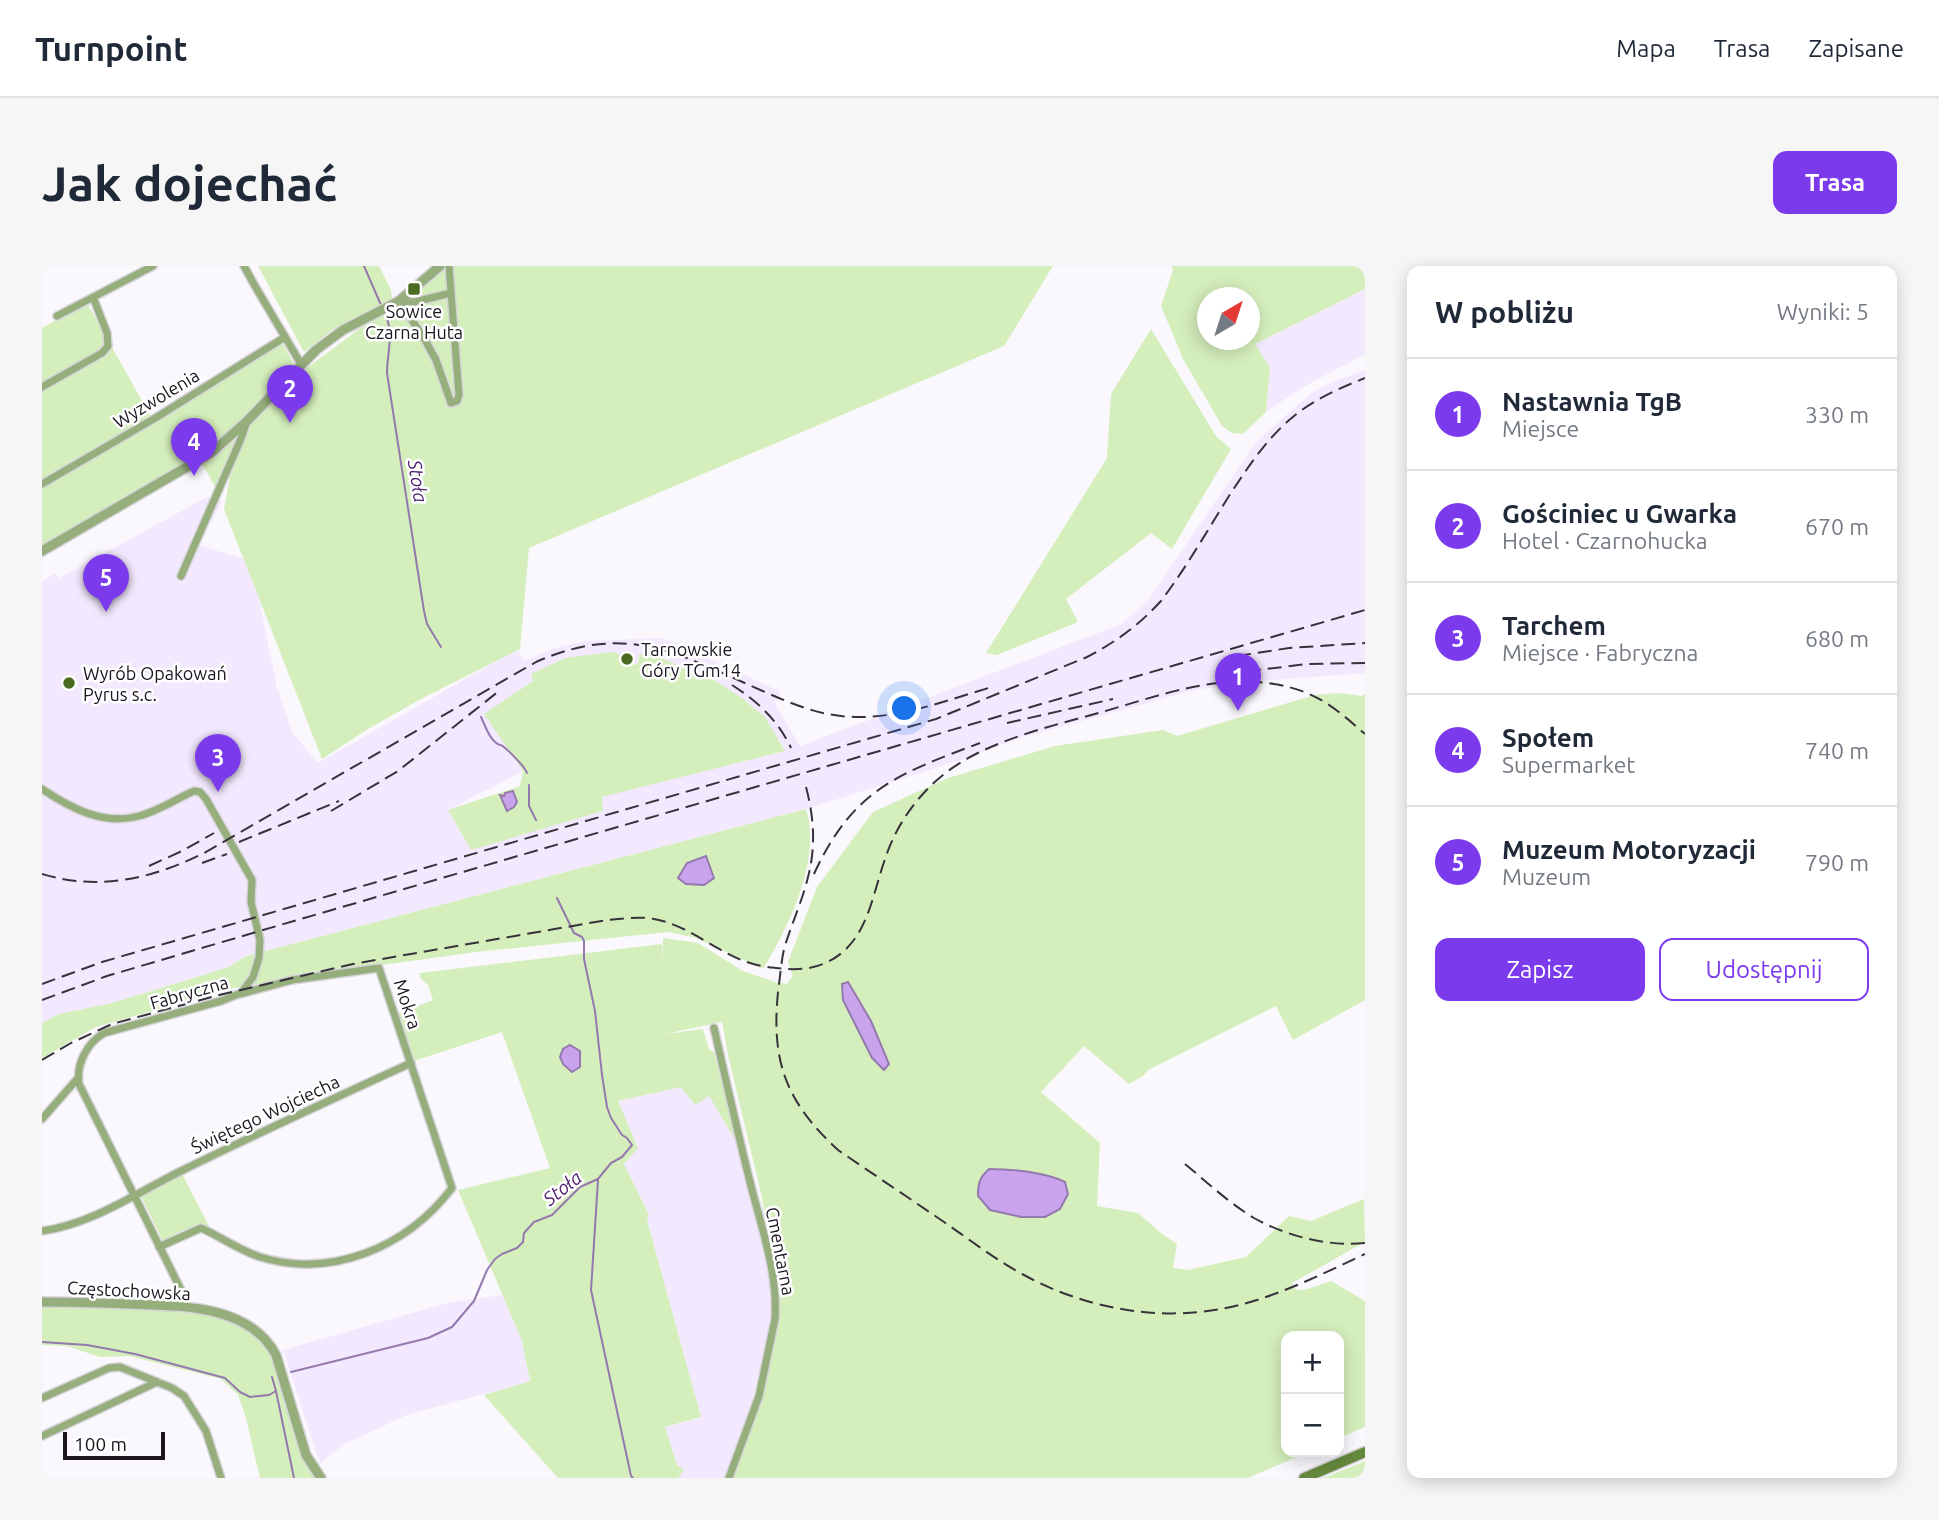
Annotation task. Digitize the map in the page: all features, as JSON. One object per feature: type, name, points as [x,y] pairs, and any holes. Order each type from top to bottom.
[{"type":"main road","points":[[1304,1478],[1365,1452]]},
{"type":"street","points":[[57,316],[153,266]]},
{"type":"street","points":[[244,266],[301,364]]},
{"type":"street","points":[[42,551],[211,453],[247,421],[301,364],[344,330],[399,301],[440,266]]},
{"type":"street","points":[[399,301],[436,360],[451,403],[457,401],[459,395],[449,266]]},
{"type":"street","points":[[399,301],[414,302],[451,293]]},
{"type":"street","points":[[42,387],[102,353],[108,346],[107,333],[93,297]]},
{"type":"street","name":"Wyzwolenia","points":[[42,484],[157,417],[285,337]]},
{"type":"street","points":[[181,576],[247,421]]},
{"type":"street","name":"Fabryczna","points":[[42,789],[84,813],[120,819],[141,816],[194,791],[202,793],[251,880],[250,893],[260,940],[259,958],[253,977],[244,990],[221,1001],[104,1033],[86,1047],[78,1077]]},
{"type":"street","name":"Mokra","points":[[159,1247],[201,1228],[260,1257],[296,1263],[320,1264],[339,1261],[396,1240],[413,1228],[452,1188],[379,968],[292,980],[237,995]]},
{"type":"street","name":"Cmentarna","points":[[714,1028],[765,1236],[776,1306],[759,1395],[729,1478]]},
{"type":"street","name":"Świętego Wojciecha","points":[[42,1231],[86,1219],[218,1153],[411,1063]]},
{"type":"street","points":[[42,1119],[78,1077]]},
{"type":"street","points":[[78,1077],[79,1084],[183,1294],[186,1306]]},
{"type":"street","name":"Częstochowska","points":[[42,1302],[186,1306],[238,1321],[256,1331],[268,1343],[278,1362],[306,1455],[321,1478]]},
{"type":"street","points":[[42,1398],[109,1368],[120,1367],[178,1391],[206,1431],[221,1478]]},
{"type":"street","points":[[42,1436],[157,1382]]},
{"type":"shaded area","points":[[1365,289],[1365,354],[1305,386],[1266,412],[1270,368],[1259,350],[1260,342]]},
{"type":"shaded area","points":[[1365,370],[1365,673],[1241,682],[1191,691],[1020,738],[961,760],[806,809],[246,956],[229,967],[112,1003],[59,1014],[42,1023],[42,581],[56,573],[59,578],[207,497],[222,502],[198,545],[251,561],[277,687],[292,732],[318,763],[518,649],[524,661],[555,648],[585,641],[661,638],[781,692],[775,704],[800,746],[1122,624],[1149,599],[1256,442],[1310,394]],"holes":[[[639,654],[661,658],[716,681],[774,735],[785,751],[575,803],[464,838],[448,810],[523,771],[485,714],[534,680],[531,675],[638,664]]]},
{"type":"shaded area","points":[[513,791],[517,802],[507,811],[500,795],[504,796],[505,793]]},
{"type":"shaded area","points":[[706,856],[714,878],[704,885],[686,884],[678,878],[687,863]]},
{"type":"shaded area","points":[[848,982],[871,1021],[889,1064],[884,1070],[872,1058],[843,1000],[842,984]]},
{"type":"shaded area","points":[[570,1045],[580,1051],[580,1067],[572,1072],[560,1057],[563,1049]]},
{"type":"shaded area","points":[[682,1086],[709,1095],[738,1145],[771,1293],[768,1332],[751,1404],[725,1478],[678,1478],[684,1470],[677,1465],[665,1427],[701,1418],[647,1220],[649,1215],[624,1164],[638,1147],[618,1101]]},
{"type":"shaded area","points":[[989,1169],[1048,1176],[1065,1182],[1068,1194],[1060,1209],[1045,1217],[1021,1217],[990,1210],[978,1196],[980,1181]]},
{"type":"shaded area","points":[[502,1295],[522,1341],[530,1382],[409,1414],[343,1445],[320,1464],[283,1350],[447,1303]]},
{"type":"green space","points":[[258,266],[379,266],[391,290],[392,299],[332,330],[304,352]]},
{"type":"green space","points":[[443,266],[1053,266],[1004,346],[529,548],[520,649],[419,700],[322,759],[224,509],[235,450],[216,488],[202,464],[213,457],[125,506],[42,557],[42,328],[87,303],[154,422],[281,340],[299,374]]},
{"type":"green space","points":[[1172,266],[1365,266],[1365,289],[1260,342],[1260,287],[1197,287],[1197,350],[1259,350],[1270,368],[1266,412],[1243,434],[1232,433],[1222,426],[1183,359],[1161,306]]},
{"type":"green space","points":[[1151,329],[1216,436],[1231,449],[1172,549],[1151,533],[1066,599],[1078,622],[997,655],[986,653],[1107,458],[1111,394]]},
{"type":"green space","points":[[611,652],[620,654],[621,665],[638,664],[639,654],[661,658],[716,681],[765,717],[785,751],[602,797],[603,811],[471,850],[448,810],[520,786],[523,771],[484,714],[533,681],[531,674],[565,658]]},
{"type":"green space","points":[[1365,694],[1365,1000],[1293,1040],[1276,1006],[1148,1070],[1129,1084],[1084,1046],[1041,1092],[1100,1143],[1097,1206],[1138,1213],[1177,1244],[1173,1268],[1188,1270],[1246,1257],[1289,1216],[1311,1221],[1364,1199],[1365,1242],[1292,1283],[1296,1290],[1331,1281],[1365,1301],[1365,1427],[1344,1436],[1344,1331],[1281,1331],[1281,1457],[1296,1457],[1248,1478],[733,1478],[762,1397],[779,1317],[780,1294],[761,1193],[722,1022],[665,1034],[703,1029],[709,1049],[714,1052],[738,1145],[709,1096],[695,1105],[681,1087],[618,1101],[638,1148],[624,1164],[649,1215],[647,1220],[701,1417],[665,1427],[677,1465],[684,1470],[678,1478],[558,1478],[484,1395],[530,1381],[522,1341],[458,1190],[550,1168],[502,1032],[414,1061],[397,1014],[433,1000],[428,985],[419,973],[662,944],[662,966],[663,938],[698,943],[743,971],[787,984],[793,976],[788,962],[817,887],[873,812],[948,778],[1055,746],[1163,730],[1177,736],[1315,695]],"holes":[[[1036,1175],[1056,1178],[1060,1209]]]},
{"type":"green space","points":[[806,809],[810,849],[806,870],[792,913],[763,969],[696,938],[668,932],[476,952],[234,988],[96,1027],[42,1058],[42,1023],[59,1014],[112,1003],[229,967],[246,956]]},
{"type":"green space","points":[[182,1174],[209,1226],[191,1228],[163,1241],[141,1196]]},
{"type":"green space","points":[[42,1306],[184,1311],[206,1314],[246,1328],[261,1341],[273,1357],[295,1435],[315,1478],[260,1478],[238,1395],[221,1379],[129,1356],[100,1357],[67,1346],[42,1345]]},
{"type":"green space","points":[[1365,1461],[1365,1478],[1324,1478]]},
{"type":"waterway","name":"Stoła","points":[[364,266],[381,305]]},
{"type":"waterway","name":"Stoła","points":[[386,316],[390,337],[387,373],[424,611],[427,624],[441,647]]},
{"type":"waterway","name":"Stoła","points":[[481,717],[493,740],[511,753],[527,773]]},
{"type":"waterway","name":"Stoła","points":[[529,785],[529,806],[536,820]]},
{"type":"waterway","name":"Stoła","points":[[291,1372],[428,1338],[452,1327],[474,1301],[487,1270],[495,1259],[517,1248],[523,1242],[524,1233],[534,1222],[552,1215],[580,1187],[598,1179],[611,1163],[622,1157],[632,1145],[622,1135],[607,1107],[595,1011],[584,959],[584,941],[574,933],[557,898]]},
{"type":"waterway","points":[[598,1180],[591,1290],[633,1478]]},
{"type":"waterway","name":"Stoła","points":[[42,1342],[87,1345],[135,1354],[225,1378],[250,1397],[269,1395],[276,1391],[272,1377]]},
{"type":"waterway","points":[[276,1391],[294,1478]]},
{"type":"railway","points":[[42,984],[102,962],[936,719],[1087,657],[1127,632],[1161,601],[1243,475],[1275,434],[1310,404],[1365,378]]},
{"type":"railway","points":[[42,1000],[107,976],[263,930],[1365,610]]},
{"type":"railway","points":[[1237,656],[1289,648],[1365,643]]},
{"type":"railway","points":[[42,874],[84,882],[105,882],[165,870],[204,853],[536,662],[569,650],[599,644],[627,644],[680,655],[793,704],[841,716],[899,713],[992,687]]},
{"type":"railway","points":[[1226,674],[1307,664],[1365,663]]},
{"type":"railway","points":[[42,1060],[112,1024],[219,995],[353,964],[607,920],[654,919],[679,927],[750,963],[782,969],[812,967],[838,956],[858,933],[871,905],[892,842],[905,817],[927,789],[965,760],[1003,742],[1165,693],[1230,682],[1274,684],[1302,691],[1334,708],[1365,734]]},
{"type":"railway","points":[[732,685],[766,712],[791,748]]},
{"type":"railway","points":[[331,811],[398,771],[499,691]]},
{"type":"railway","points":[[1007,723],[1113,699]]},
{"type":"railway","points":[[814,874],[845,822],[862,803],[881,788],[925,765],[980,743]]},
{"type":"railway","points":[[806,787],[812,821],[811,866],[783,954],[776,1017],[777,1039],[780,1060],[794,1097],[820,1132],[838,1150],[1024,1275],[1096,1304],[1174,1313],[1226,1308],[1280,1292],[1365,1254]]},
{"type":"railway","points":[[239,842],[339,801]]},
{"type":"railway","points":[[149,866],[214,833]]},
{"type":"railway","points":[[202,863],[227,854]]},
{"type":"railway","points":[[1185,1164],[1236,1206],[1266,1224],[1322,1242],[1365,1243]]},
{"type":"place","name":"Sowice Czarna Huta","points":[[414,289]]},
{"type":"place","name":"Gościniec u Gwarka","points":[[290,423]]},
{"type":"place","name":"Społem","points":[[194,476]]},
{"type":"place","name":"Muzeum Motoryzacji","points":[[106,612]]},
{"type":"place","name":"Tarnowskie Góry TGm14","points":[[627,659]]},
{"type":"place","name":"Wyrób Opakowań Pyrus s.c.","points":[[69,683]]},
{"type":"place","name":"Nastawnia TgB","points":[[1238,711]]},
{"type":"place","name":"Tarchem","points":[[218,792]]}]
